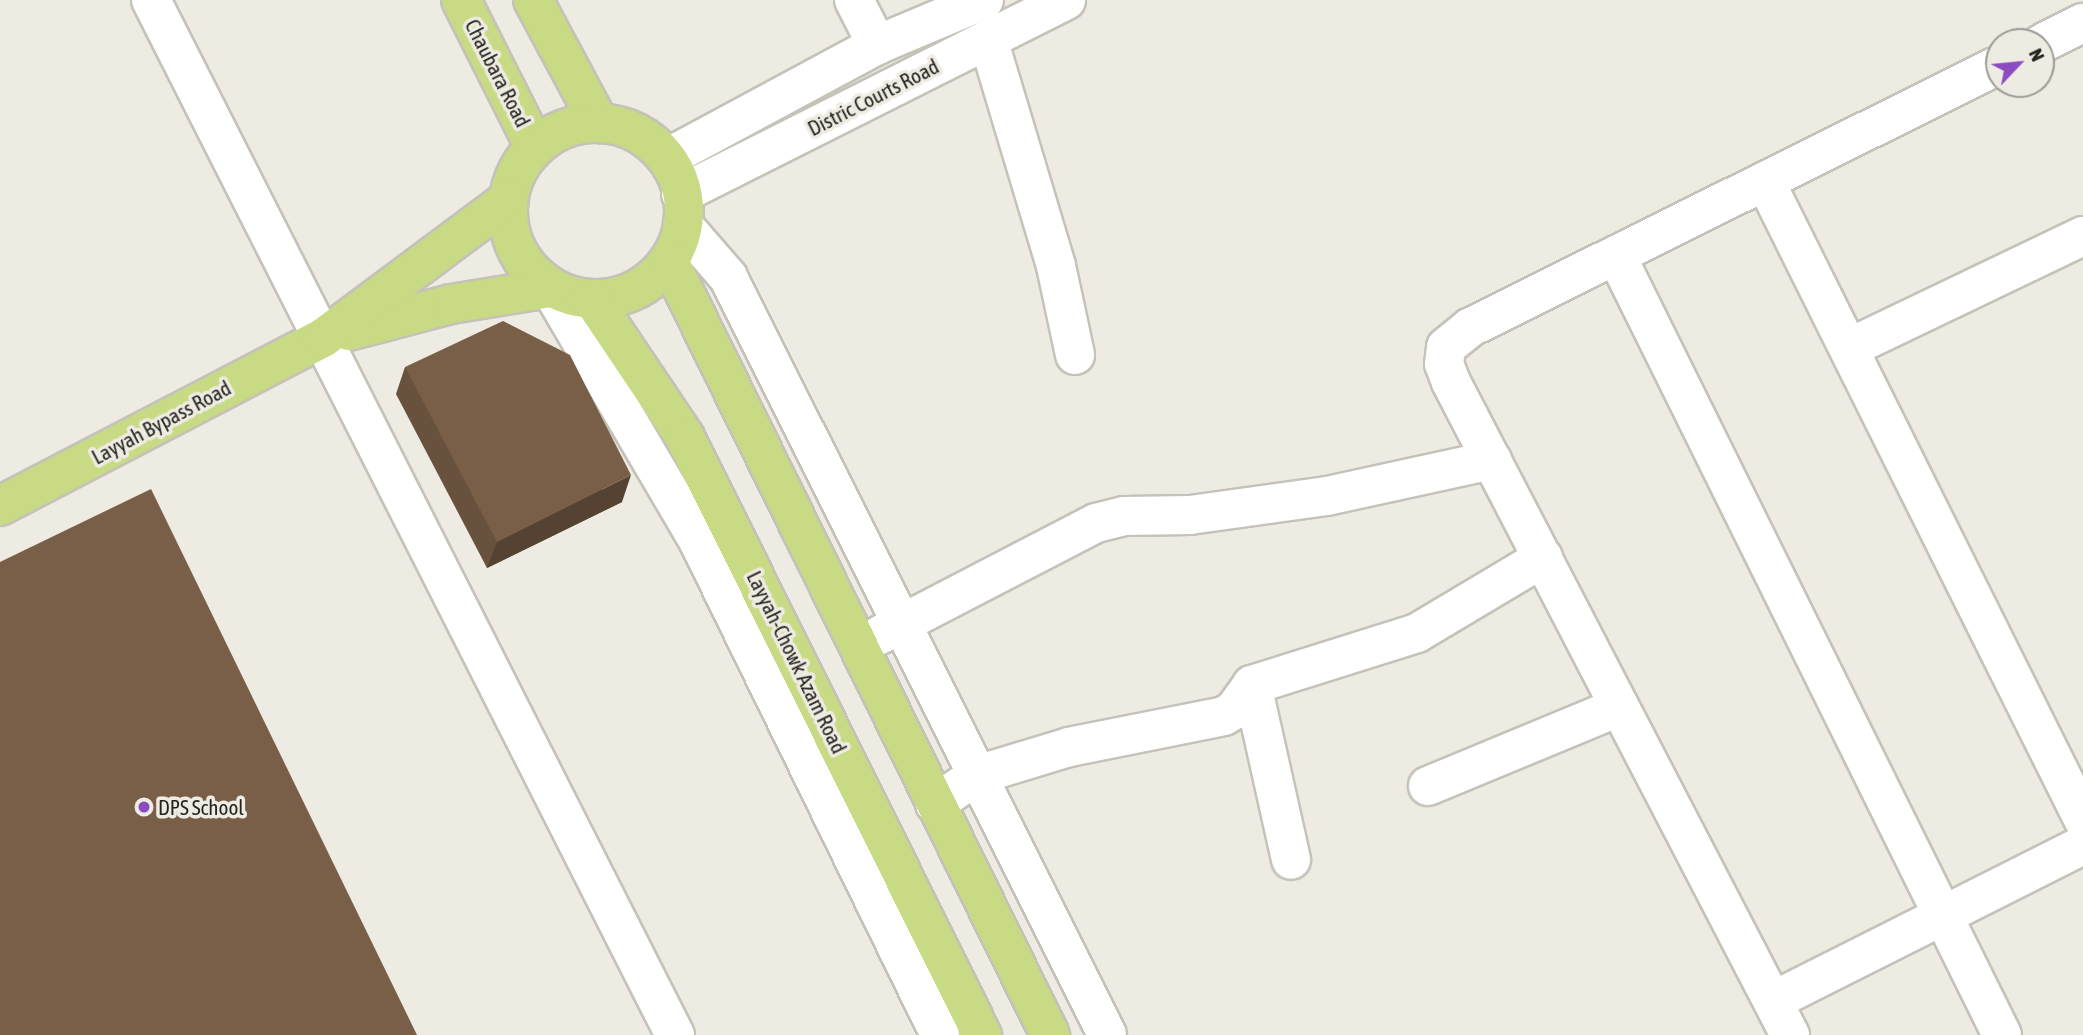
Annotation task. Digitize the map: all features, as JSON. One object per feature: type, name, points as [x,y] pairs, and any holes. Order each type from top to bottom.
[{"type":"main road","name":"Chaubara Road","points":[[461,0],[534,147]]},
{"type":"main road","points":[[533,0],[600,123]]},
{"type":"main road","points":[[600,123],[625,128],[648,140],[667,158],[682,210],[669,261],[636,290],[593,300],[550,288],[516,249],[508,200],[517,171],[534,147],[576,125],[600,123]]},
{"type":"main road","name":"Layyah Bypass Road","points":[[0,506],[323,338],[508,200]]},
{"type":"main road","points":[[669,261],[1050,1035]]},
{"type":"main road","name":"Layyah Bypass Road","points":[[323,338],[451,304],[550,288]]},
{"type":"main road","name":"Layyah-Chowk Azam Road","points":[[593,300],[685,437],[982,1035]]},
{"type":"street","points":[[151,0],[675,1035]]},
{"type":"street","points":[[854,0],[877,45]]},
{"type":"street","name":"Distric Courts Road","points":[[667,158],[877,45],[984,0]]},
{"type":"street","name":"Distric Courts Road","points":[[682,210],[988,39],[1066,0]]},
{"type":"street","points":[[2055,37],[2083,23]]},
{"type":"street","points":[[988,39],[1056,266],[1075,355]]},
{"type":"street","points":[[1790,1035],[1451,382],[1444,363],[1446,347],[1471,327],[1985,72]]},
{"type":"street","points":[[1765,181],[2083,819]]},
{"type":"street","points":[[682,210],[727,277],[1107,1035]]},
{"type":"street","points":[[1849,348],[2083,236]]},
{"type":"street","points":[[1616,255],[2002,1035]]},
{"type":"street","points":[[550,288],[698,540],[940,1035]]},
{"type":"street","points":[[858,645],[1096,523],[1125,516],[1190,515],[1326,496],[1492,460]]},
{"type":"street","points":[[936,804],[977,775],[1079,744],[1224,716],[1234,710],[1252,685],[1416,633],[1543,558]]},
{"type":"street","points":[[1252,685],[1291,860]]},
{"type":"street","points":[[1428,786],[1619,707]]},
{"type":"street","points":[[1773,1001],[2083,845]]},
{"type":"building","points":[[503,321],[570,355],[631,475],[497,542],[405,367]]},
{"type":"building","name":"DPS School","points":[[151,489],[417,1035],[0,1035],[0,562]]},
{"type":"place","name":"DPS School","points":[[144,807]]}]
